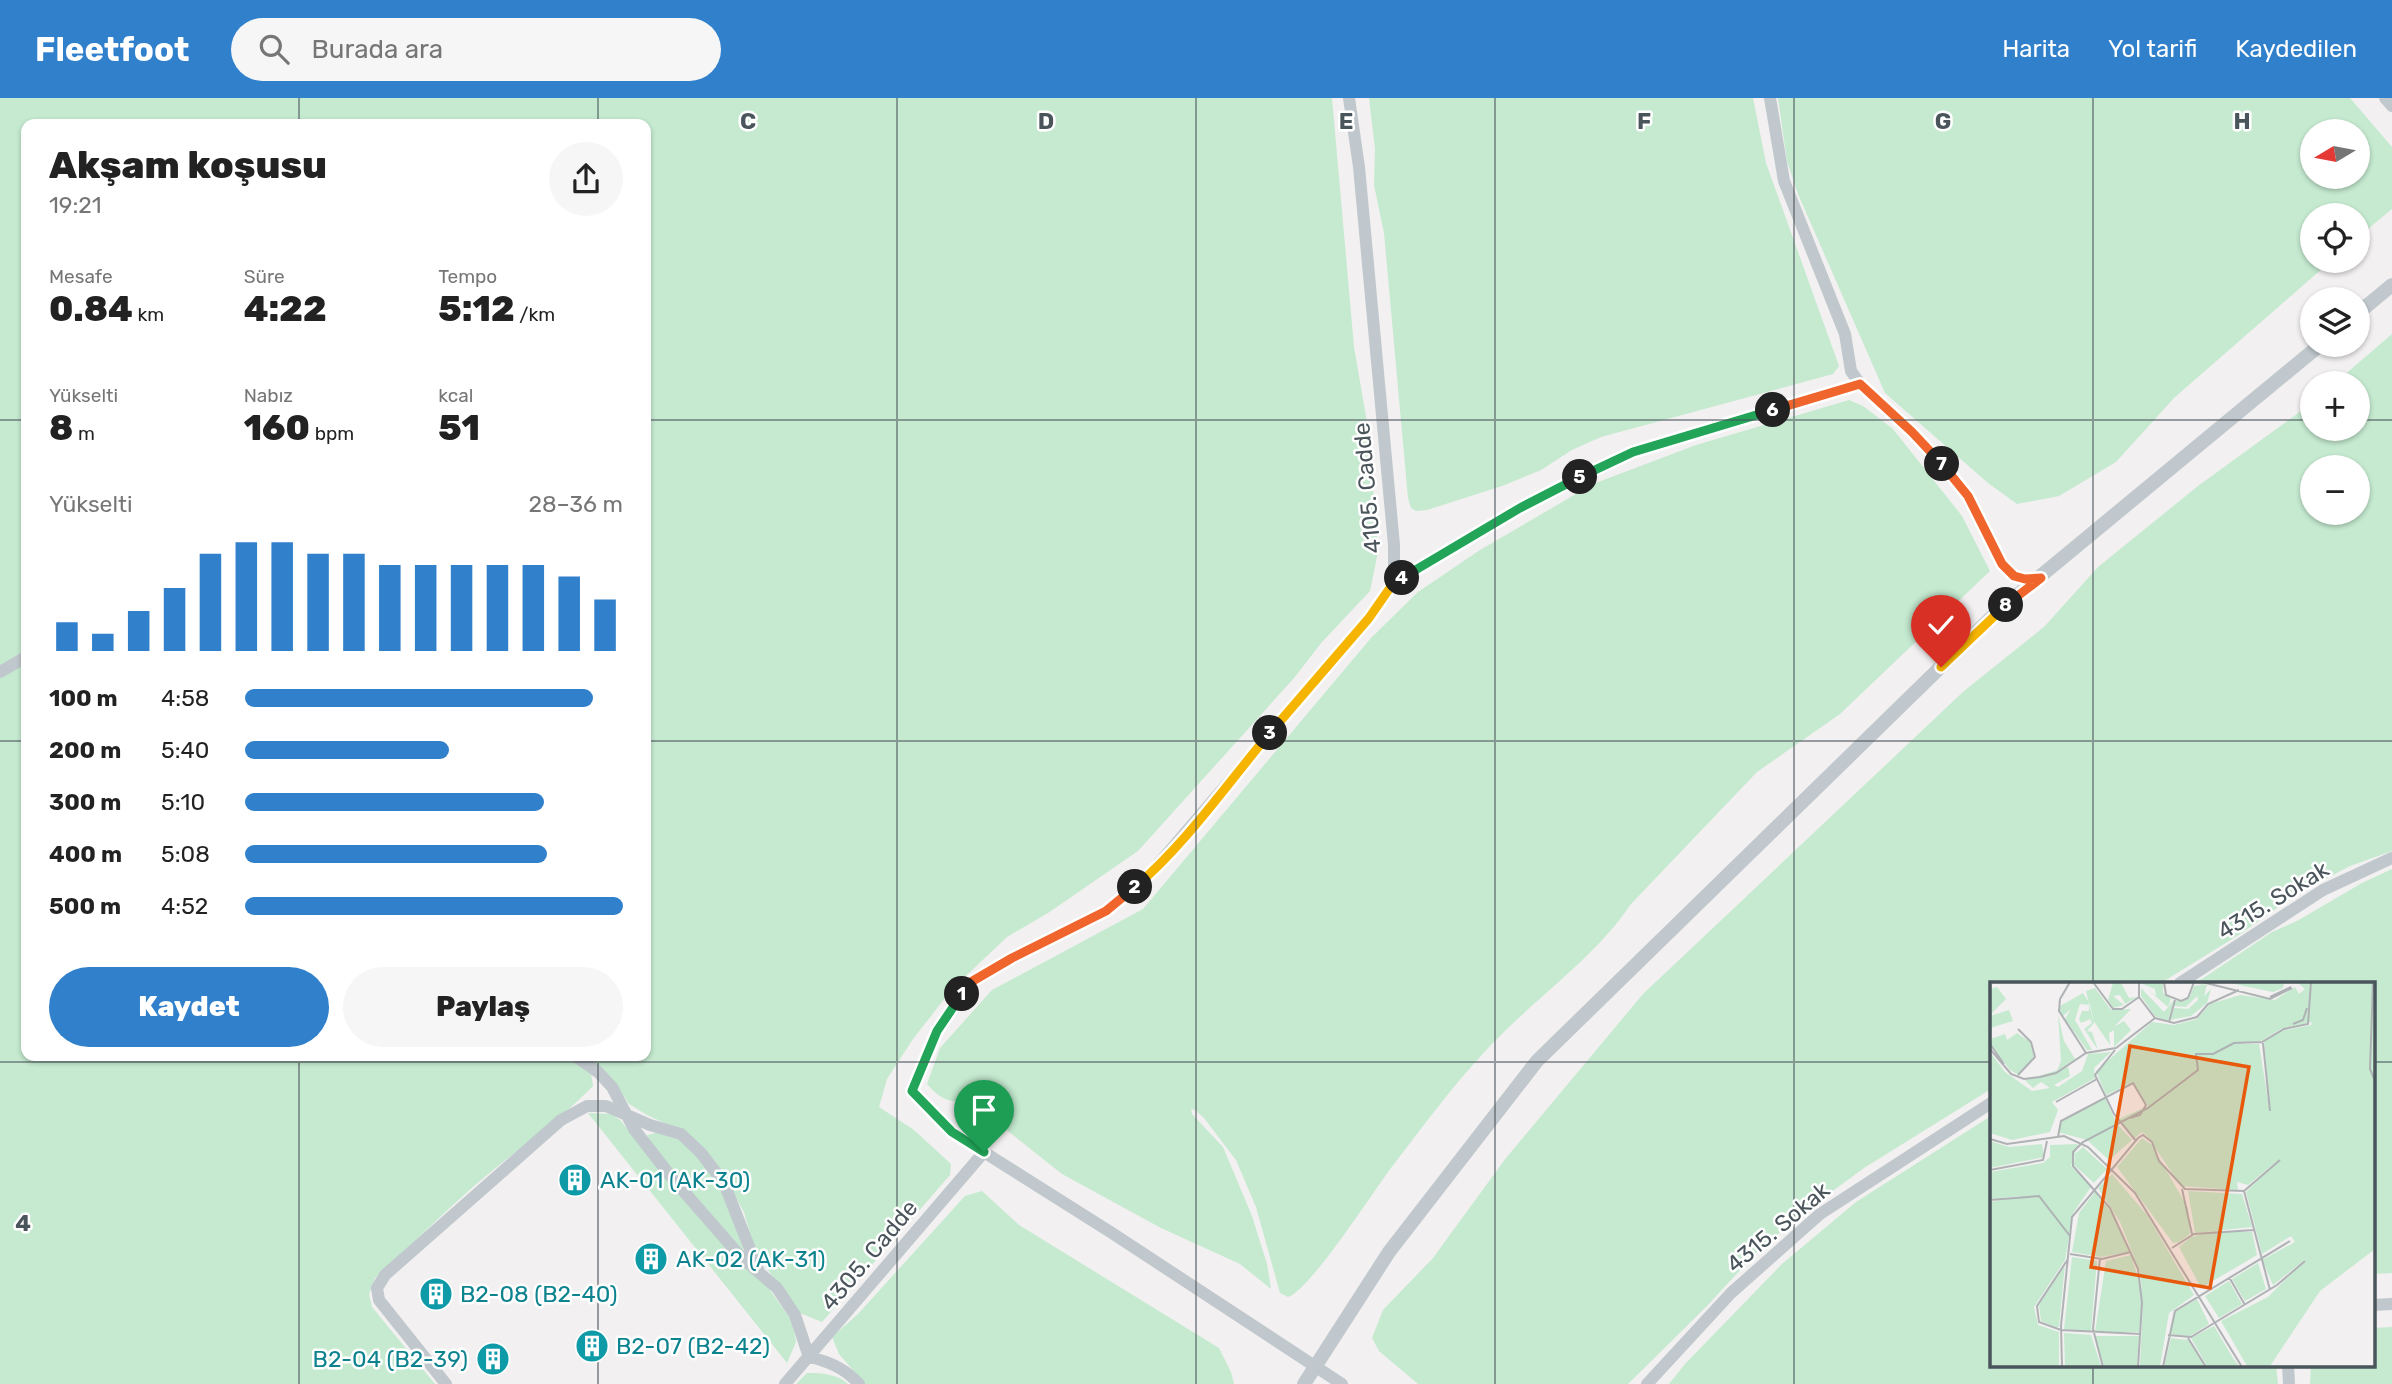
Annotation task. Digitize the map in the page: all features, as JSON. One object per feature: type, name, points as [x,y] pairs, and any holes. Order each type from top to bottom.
[{"type":"street","name":"4105. Cadde","points":[[984,1152],[952,1132],[912,1091],[937,1031],[971,982],[1012,958],[1106,911],[1150,874],[1369,618],[1394,582],[1388,467],[1359,167],[1349,98]]},
{"type":"street","points":[[1770,98],[1784,181],[1845,334],[1851,370],[1860,384],[1912,432],[1968,496],[2002,564],[2014,576],[2025,579],[2041,578]]},
{"type":"street","points":[[2385,98],[2392,106]]},
{"type":"street","points":[[2370,303],[2392,285]]},
{"type":"street","points":[[1304,1384],[1390,1252],[1536,1061],[1997,612],[2306,357]]},
{"type":"street","points":[[1394,582],[1520,508],[1633,452],[1860,384]]},
{"type":"street","points":[[0,672],[21,660]]},
{"type":"street","name":"4315. Sokak","points":[[2182,982],[2323,890],[2392,858]]},
{"type":"street","points":[[582,1061],[612,1087],[634,1129],[672,1178],[741,1257],[777,1288],[795,1315],[809,1357],[827,1361],[853,1377],[859,1384]]},
{"type":"street","name":"4315. Sokak","points":[[1647,1384],[1731,1293],[1820,1214],[1990,1104]]},
{"type":"street","points":[[446,1384],[379,1300],[377,1288],[386,1275],[561,1120],[587,1106],[606,1106],[650,1125],[681,1134],[701,1153],[724,1183],[760,1272]]},
{"type":"street","points":[[984,1152],[1342,1384]]},
{"type":"street","name":"4305. Cadde","points":[[785,1384],[984,1152]]},
{"type":"street","points":[[2374,1306],[2392,1304]]},
{"type":"street","points":[[2288,1366],[2290,1384]]},
{"type":"green space","points":[[0,98],[1332,98],[1354,347],[1369,434],[1378,552],[1370,591],[1138,851],[1048,913],[1007,937],[952,989],[913,1039],[887,1079],[879,1107],[914,1130],[951,1164],[950,1175],[822,1322],[800,1313],[756,1254],[744,1212],[715,1161],[688,1134],[629,1104],[613,1080],[589,1061],[651,1061],[651,119],[21,119],[21,656],[0,667]]},
{"type":"green space","points":[[1369,98],[1753,98],[1766,163],[1839,366],[1833,374],[1601,437],[1572,450],[1541,470],[1502,486],[1427,510],[1416,511],[1411,508],[1408,498],[1384,233],[1374,185],[1375,149]]},
{"type":"green space","points":[[1778,98],[2350,98],[2368,119],[2300,119],[2300,189],[2370,189],[2370,121],[2392,147],[2392,209],[2370,227],[2370,203],[2300,203],[2300,273],[2317,273],[2174,398],[2116,462],[2059,496],[2017,504],[1988,483],[1885,393],[1798,194],[1787,161]]},
{"type":"green space","points":[[2392,334],[2392,851],[2350,866],[2295,895],[2242,933],[2163,982],[1990,982],[1990,1090],[1864,1168],[1800,1215],[1754,1255],[1628,1384],[1418,1384],[1379,1351],[1372,1338],[1383,1310],[1433,1258],[1506,1158],[1643,994],[1964,691],[2044,627],[2098,567],[2198,486],[2300,412],[2300,441],[2370,441],[2370,371],[2349,371],[2365,357],[2370,357],[2370,353]]},
{"type":"green space","points":[[1849,400],[1863,406],[1893,429],[1962,516],[1990,571],[1840,714],[1757,772],[1631,904],[1604,938],[1491,1045],[1432,1114],[1326,1259],[1298,1290],[1288,1297],[1280,1293],[1256,1207],[1236,1160],[1195,1110],[1191,1109],[1192,1114],[1223,1147],[1252,1216],[1267,1264],[1271,1289],[1240,1264],[1161,1228],[1062,1174],[979,1108],[941,1097],[927,1084],[940,1048],[992,990],[1143,909],[1371,638],[1418,592],[1480,550],[1593,484],[1696,445]]},
{"type":"green space","points":[[21,666],[21,1061],[575,1061],[591,1073],[593,1086],[579,1100],[474,1186],[375,1278],[369,1294],[372,1307],[435,1384],[0,1384],[0,678]]},
{"type":"green space","points":[[2392,869],[2392,1273],[2374,1274],[2374,982],[2197,982],[2272,932],[2297,921],[2362,883]]},
{"type":"green space","points":[[588,1113],[611,1114],[620,1120],[739,1262],[765,1283],[792,1321],[796,1342],[787,1363]]},
{"type":"green space","points":[[1990,1117],[1990,1366],[2276,1366],[2278,1384],[1669,1384],[1782,1264],[1856,1202]]},
{"type":"green space","points":[[664,1131],[689,1144],[710,1167],[731,1208],[744,1252],[656,1151],[647,1135]]},
{"type":"green space","points":[[982,1191],[1019,1225],[1219,1348],[1234,1384],[865,1384],[839,1354],[832,1337],[858,1314],[965,1196]]},
{"type":"green space","points":[[2392,1327],[2392,1384],[2310,1384],[2311,1366],[2374,1366],[2374,1328]]},
{"type":"green space","points":[[807,1373],[834,1376],[848,1384],[796,1384]]},
{"type":"place","name":"AK-01 (AK-30)","points":[[575,1180]]},
{"type":"place","name":"AK-02 (AK-31)","points":[[651,1259]]},
{"type":"place","name":"B2-08 (B2-40)","points":[[436,1294]]},
{"type":"place","name":"B2-07 (B2-42)","points":[[592,1346]]},
{"type":"place","name":"B2-04 (B2-39)","points":[[493,1359]]},
{"type":"route","points":[[984,1152],[952,1132],[912,1091],[937,1031],[971,982],[1012,958],[1106,911],[1150,874],[1369,618],[1394,582],[1520,508],[1588,473],[1633,452],[1860,384],[1912,432],[1968,496],[2002,564],[2014,576],[2025,579],[2041,578],[1997,612],[1941,667]]}]
